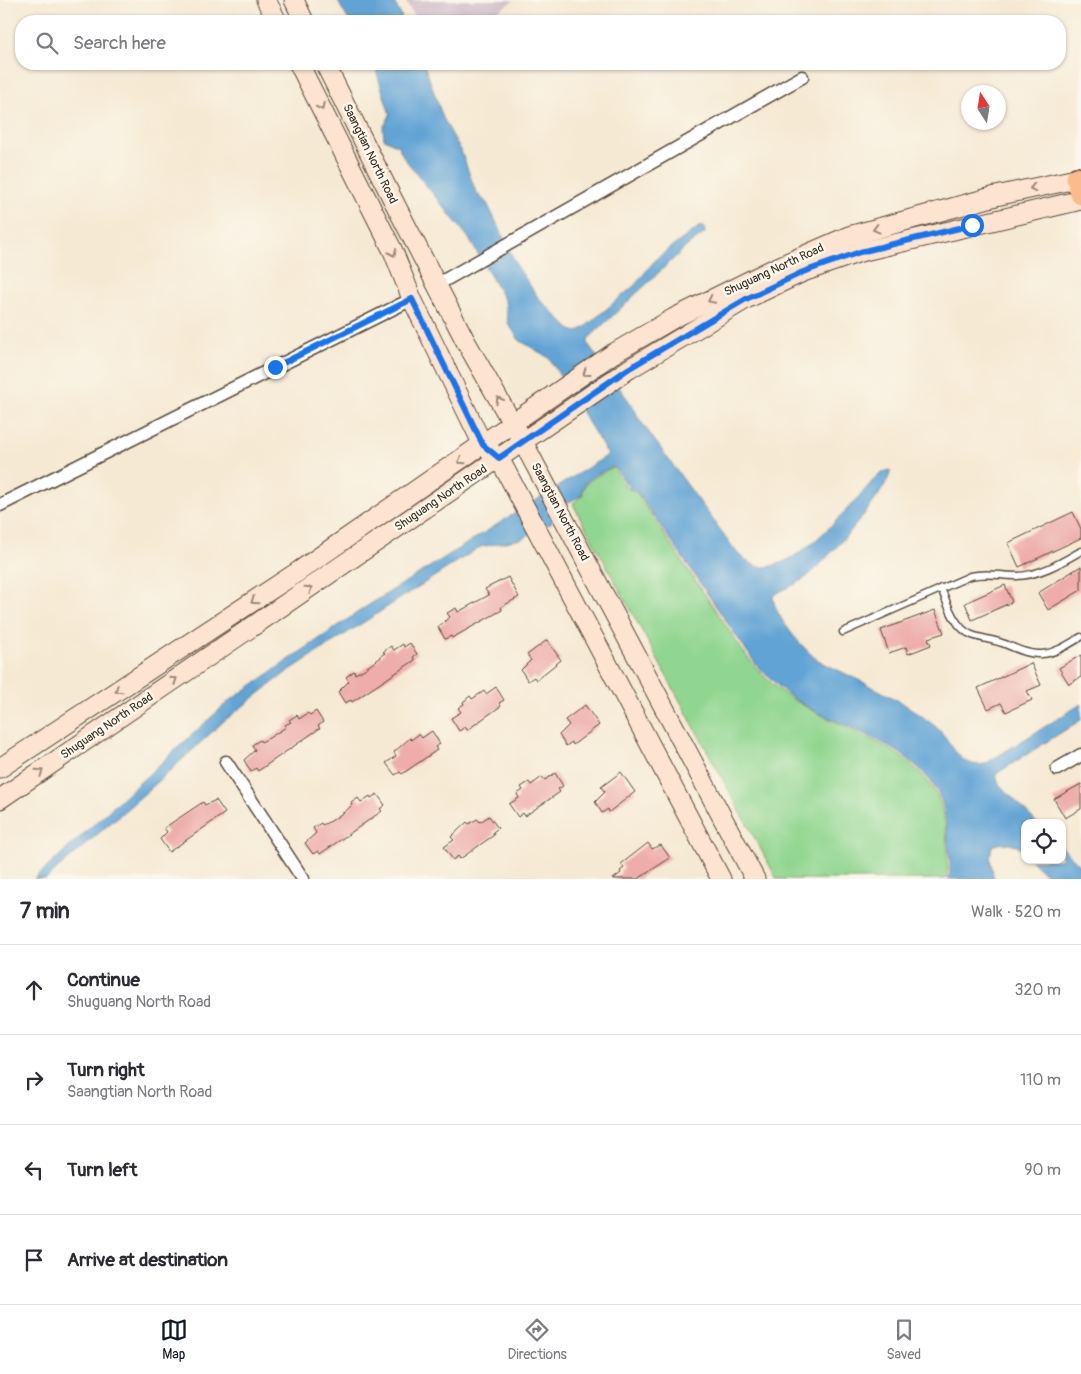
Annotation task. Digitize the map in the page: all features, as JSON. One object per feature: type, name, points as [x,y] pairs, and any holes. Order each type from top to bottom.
[{"type":"main road","points":[[266,0],[274,15]]},
{"type":"main road","points":[[294,0],[301,15]]},
{"type":"main road","name":"Saangtian North Road","points":[[302,70],[393,251],[412,299],[483,445],[499,458],[722,879]]},
{"type":"main road","name":"Saangtian North Road","points":[[328,70],[466,342],[513,425],[755,879]]},
{"type":"main road","name":"Shuguang North Road","points":[[0,768],[299,571],[558,394],[614,353],[674,318],[771,270],[849,236],[996,196],[1080,183]]},
{"type":"main road","name":"Shuguang North Road","points":[[0,799],[628,369],[746,299],[803,272],[860,252],[1081,200]]},
{"type":"street","points":[[438,284],[532,228],[802,77]]},
{"type":"street","points":[[0,505],[412,299]]},
{"type":"street","points":[[1057,769],[1081,755]]},
{"type":"street","points":[[226,762],[303,879]]},
{"type":"lane","points":[[843,632],[942,588],[985,573],[1017,576],[1032,573],[1047,569],[1081,551]]},
{"type":"lane","points":[[942,588],[948,608],[957,621],[971,635],[991,638],[1025,652],[1042,654],[1055,651],[1081,637]]},
{"type":"shaded area","points":[[405,0],[514,0],[493,15],[414,15]]},
{"type":"green space","points":[[614,468],[626,488],[636,492],[741,648],[764,676],[784,693],[807,707],[883,745],[905,760],[924,777],[938,798],[944,815],[948,869],[946,879],[777,879],[575,508],[573,503],[583,495],[583,490],[588,482]]},
{"type":"water","points":[[337,0],[393,0],[401,15],[346,15]]},
{"type":"water","points":[[376,70],[426,70],[443,118],[461,151],[476,192],[487,203],[517,266],[537,296],[571,330],[577,332],[635,285],[656,259],[700,226],[704,226],[705,233],[686,247],[588,339],[588,344],[634,408],[639,419],[738,554],[758,566],[765,567],[779,564],[806,548],[876,478],[890,470],[881,491],[870,507],[829,556],[805,578],[773,596],[774,604],[783,622],[797,640],[818,660],[879,690],[923,716],[942,733],[956,753],[968,762],[976,764],[985,764],[1081,704],[1081,720],[996,774],[999,784],[1033,819],[1021,819],[1021,849],[1009,844],[992,846],[990,858],[994,879],[948,879],[950,865],[947,826],[943,805],[931,782],[917,767],[881,742],[791,697],[757,666],[636,490],[629,488],[615,467],[611,467],[587,481],[582,490],[582,495],[567,503],[551,523],[521,539],[480,547],[287,672],[224,721],[159,781],[46,879],[34,879],[229,701],[364,608],[608,455],[549,358],[519,340],[508,323],[505,301],[468,237],[404,158],[398,146],[384,139],[383,128],[390,115]]},
{"type":"water","points":[[1066,851],[1081,866],[1081,879],[1051,879],[1035,864],[1066,864]]},
{"type":"building","points":[[1073,512],[1081,529],[1081,538],[1019,567],[1008,543]]},
{"type":"building","points":[[1081,566],[1081,590],[1048,610],[1038,593]]},
{"type":"building","points":[[508,577],[519,597],[501,607],[502,610],[452,638],[451,636],[445,639],[438,627],[450,617],[447,613],[456,608],[458,612],[489,595],[485,589]]},
{"type":"building","points":[[1005,585],[1012,602],[972,620],[965,603]]},
{"type":"building","points":[[935,610],[944,633],[928,638],[931,645],[908,654],[906,647],[889,653],[881,630]]},
{"type":"building","points":[[547,640],[561,660],[536,680],[534,677],[528,681],[521,670],[531,660],[527,655]]},
{"type":"building","points":[[410,643],[417,654],[413,657],[415,660],[352,702],[351,700],[345,703],[338,692],[349,681],[346,677],[354,671],[355,674],[363,670],[380,658],[385,653],[383,652],[391,646],[394,650],[403,644],[404,647]]},
{"type":"building","points":[[1081,655],[1081,677],[1069,684],[1059,668]]},
{"type":"building","points":[[1031,663],[1041,685],[1027,691],[1032,700],[1006,712],[1001,703],[988,709],[978,688]]},
{"type":"building","points":[[496,687],[504,700],[499,703],[501,706],[467,730],[465,727],[459,731],[451,718],[461,712],[458,708],[464,704],[463,702],[470,696],[472,699],[484,691],[486,694]]},
{"type":"building","points":[[585,705],[599,725],[573,745],[572,742],[566,746],[559,735],[569,725],[565,720]]},
{"type":"building","points":[[316,711],[323,722],[318,726],[320,728],[258,771],[256,768],[251,772],[244,760],[255,750],[252,745],[260,740],[261,742],[269,738],[286,727],[285,725],[291,722],[289,720],[297,715],[299,719],[308,713],[310,715]]},
{"type":"building","points":[[432,731],[440,744],[435,747],[437,750],[402,774],[400,772],[395,775],[386,763],[396,756],[394,752],[410,738],[411,740],[419,734],[422,738]]},
{"type":"building","points":[[621,772],[635,792],[609,812],[608,809],[602,813],[595,802],[605,792],[601,787]]},
{"type":"building","points":[[555,773],[563,786],[558,789],[560,792],[525,816],[523,813],[518,817],[509,804],[519,798],[517,794],[523,790],[521,787],[529,782],[531,785],[542,777],[545,780]]},
{"type":"building","points":[[1081,784],[1081,809],[1065,818],[1054,799]]},
{"type":"building","points":[[377,794],[385,805],[380,809],[382,811],[320,854],[318,851],[313,854],[305,843],[316,833],[313,828],[321,823],[322,825],[331,821],[347,810],[352,805],[351,803],[358,798],[361,802]]},
{"type":"building","points":[[216,800],[225,813],[169,852],[160,839],[167,832],[164,828],[203,802],[205,805]]},
{"type":"building","points":[[489,816],[498,828],[493,832],[494,835],[460,859],[458,856],[453,860],[444,847],[454,840],[451,837],[467,822],[469,824],[477,819],[480,822]]},
{"type":"building","points":[[648,843],[652,849],[661,845],[670,858],[638,879],[613,879],[624,868],[621,864]]},
{"type":"route","points":[[275,367],[412,299],[483,445],[499,458],[628,369],[670,342],[746,299],[803,272],[860,252],[972,225]]}]
